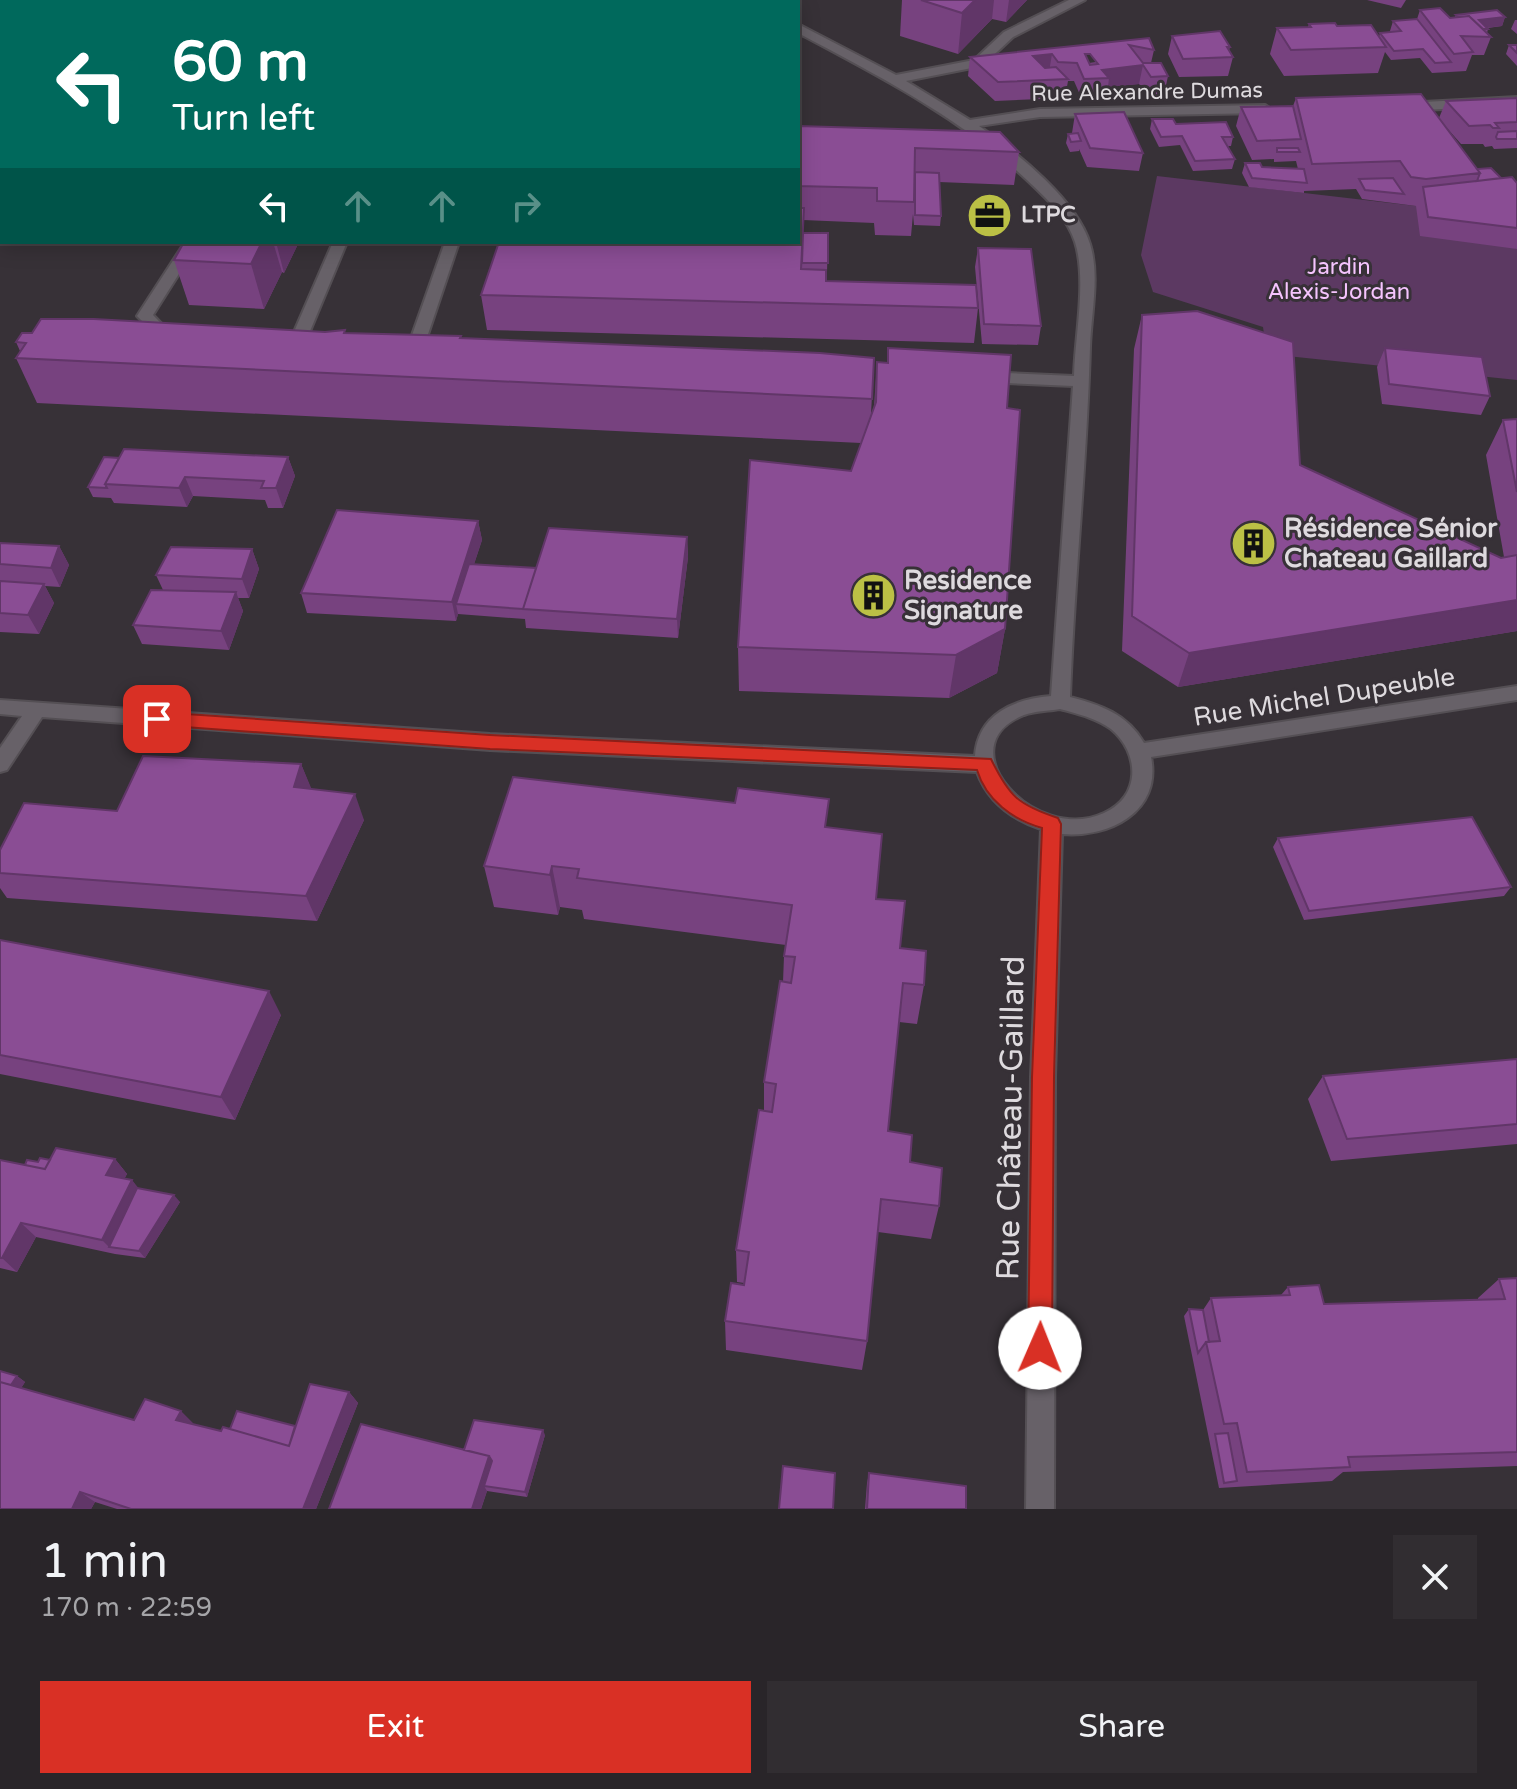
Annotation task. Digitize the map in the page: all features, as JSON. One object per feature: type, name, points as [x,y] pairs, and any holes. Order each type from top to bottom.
[{"type":"street","points":[[896,79],[978,63],[1009,35],[1079,0]]},
{"type":"street","points":[[800,29],[896,79],[970,124],[1010,156],[1048,194],[1079,233],[1086,258],[1082,381],[1060,702]]},
{"type":"street","points":[[1397,107],[1517,101]]},
{"type":"street","name":"Rue Alexandre Dumas","points":[[970,124],[1040,113],[1273,109]]},
{"type":"street","points":[[186,343],[170,342],[145,316],[191,244]]},
{"type":"street","points":[[295,348],[339,244]]},
{"type":"street","points":[[413,355],[451,244]]},
{"type":"street","points":[[972,376],[1082,381]]},
{"type":"street","name":"Rue Michel Dupeuble","points":[[1140,751],[1517,693]]},
{"type":"street","points":[[1060,702],[1085,707],[1128,732],[1140,751],[1145,773],[1143,783],[1140,793],[1127,810],[1105,821],[1079,826],[1052,824],[1031,818],[1014,807],[989,780],[984,764],[985,743],[995,726],[1012,712],[1035,704],[1060,702]]},
{"type":"street","points":[[0,707],[490,742],[984,764]]},
{"type":"street","points":[[0,764],[37,710]]},
{"type":"street","name":"Rue Château-Gaillard","points":[[1040,1509],[1043,1077],[1052,824]]},
{"type":"green space","name":"Jardin Alexis-Jordan","points":[[1157,176],[1416,206],[1517,249],[1517,380],[1267,354],[1263,327],[1153,292],[1141,255]]},
{"type":"building","points":[[921,0],[975,0],[962,13]]},
{"type":"building","points":[[1440,8],[1450,18],[1469,16],[1491,37],[1461,36],[1473,52],[1454,54],[1420,10]]},
{"type":"building","points":[[1497,10],[1505,17],[1479,20],[1488,29],[1483,29],[1469,16],[1456,15]]},
{"type":"building","points":[[1417,19],[1451,62],[1435,63],[1423,49],[1394,51],[1380,33],[1401,31],[1393,21]]},
{"type":"building","points":[[1335,23],[1337,26],[1371,25],[1386,47],[1291,50],[1277,28],[1311,27],[1309,24]]},
{"type":"building","points":[[1220,31],[1233,57],[1183,59],[1172,36]]},
{"type":"building","points":[[1149,38],[1154,50],[1129,45],[1143,63],[1161,63],[1168,76],[1151,77],[1143,65],[1102,70],[1109,78],[1084,79],[1077,63],[1058,62],[1052,54],[1033,56],[1045,68],[1056,67],[1068,79],[998,82],[970,57]],"holes":[[[1085,54],[1090,54],[1098,64],[1090,65]]]},
{"type":"building","points":[[1421,94],[1480,173],[1426,179],[1411,177],[1400,161],[1312,164],[1296,98]]},
{"type":"building","points":[[1517,98],[1517,122],[1495,123],[1499,128],[1469,126],[1446,101]]},
{"type":"building","points":[[1293,106],[1301,139],[1257,141],[1241,107]]},
{"type":"building","points":[[1124,112],[1143,153],[1090,148],[1075,114]]},
{"type":"building","points":[[1152,119],[1173,119],[1176,124],[1226,122],[1233,137],[1222,137],[1235,159],[1195,161],[1182,136],[1161,137]]},
{"type":"building","points":[[800,126],[1000,132],[1019,152],[915,148],[914,202],[877,201],[877,188],[800,186]]},
{"type":"building","points":[[1517,131],[1517,139],[1496,137],[1498,132]]},
{"type":"building","points":[[1078,133],[1081,141],[1071,142],[1068,134]]},
{"type":"building","points":[[1277,148],[1298,148],[1300,152],[1277,152]]},
{"type":"building","points":[[1245,163],[1304,169],[1307,183],[1252,178]]},
{"type":"building","points":[[1491,168],[1501,178],[1477,181],[1480,173],[1477,169]]},
{"type":"building","points":[[915,172],[939,173],[941,216],[915,215]]},
{"type":"building","points":[[1512,177],[1517,183],[1517,228],[1428,217],[1423,187]]},
{"type":"building","points":[[1393,178],[1404,194],[1365,190],[1359,179]]},
{"type":"building","points":[[800,208],[804,208],[801,269],[826,270],[826,281],[976,285],[978,308],[481,295],[498,244],[800,244]]},
{"type":"building","points":[[803,233],[828,233],[828,263],[802,263]]},
{"type":"building","points":[[183,244],[261,244],[251,264],[174,260]]},
{"type":"building","points":[[978,248],[1031,249],[1041,326],[984,324]]},
{"type":"building","name":"Résidence Sénior Chateau Gaillard","points":[[1197,311],[1293,342],[1300,465],[1501,558],[1517,555],[1517,600],[1189,653],[1132,616],[1142,315]]},
{"type":"building","points":[[41,319],[94,319],[325,332],[345,330],[344,333],[461,336],[874,358],[872,399],[16,358],[26,343],[16,342],[22,333],[32,333]]},
{"type":"building","name":"Residence Signature","points":[[888,348],[1011,355],[1007,408],[1020,410],[1005,629],[956,655],[738,647],[750,460],[851,471],[876,402],[877,362],[888,363]]},
{"type":"building","points":[[1385,348],[1482,357],[1490,396],[1389,384]]},
{"type":"building","points":[[1517,419],[1517,492],[1503,420]]},
{"type":"building","points":[[124,449],[288,457],[276,488],[261,488],[264,481],[185,477],[179,488],[105,484]]},
{"type":"building","points":[[104,457],[119,458],[105,484],[107,488],[88,487]]},
{"type":"building","points":[[337,510],[478,521],[452,602],[301,593]]},
{"type":"building","points":[[549,528],[687,537],[677,619],[523,609]]},
{"type":"building","points":[[0,543],[59,546],[51,568],[0,564]]},
{"type":"building","points":[[171,547],[252,549],[242,579],[156,575]]},
{"type":"building","points":[[469,564],[536,568],[523,609],[456,604]]},
{"type":"building","points":[[0,581],[44,584],[28,615],[0,613]]},
{"type":"building","points":[[151,590],[236,592],[221,631],[133,625]]},
{"type":"building","points":[[143,756],[301,764],[294,787],[355,794],[306,896],[0,873],[0,850],[24,803],[117,811]]},
{"type":"building","points":[[513,777],[735,803],[738,788],[829,799],[825,827],[882,834],[876,899],[905,901],[900,948],[926,951],[924,985],[903,983],[888,1131],[912,1135],[910,1162],[942,1168],[939,1206],[881,1199],[867,1341],[725,1321],[731,1283],[744,1285],[749,1252],[736,1250],[759,1110],[772,1112],[776,1084],[764,1082],[780,981],[791,983],[795,957],[784,956],[792,905],[577,878],[579,869],[552,866],[550,875],[484,866]]},
{"type":"building","points":[[1472,817],[1511,887],[1309,911],[1278,838]]},
{"type":"building","points":[[0,940],[269,991],[221,1097],[0,1055]]},
{"type":"building","points":[[1517,1059],[1517,1124],[1347,1139],[1323,1076]]},
{"type":"building","points":[[56,1148],[115,1159],[106,1175],[132,1180],[102,1240],[21,1223],[0,1258],[0,1160],[45,1169]]},
{"type":"building","points":[[40,1158],[50,1160],[45,1169],[25,1165],[27,1160],[38,1162]]},
{"type":"building","points":[[137,1188],[174,1195],[139,1251],[109,1247]]},
{"type":"building","points":[[1517,1278],[1517,1452],[1348,1457],[1350,1467],[1247,1472],[1237,1423],[1224,1424],[1206,1342],[1220,1341],[1211,1298],[1290,1295],[1288,1287],[1319,1285],[1324,1304],[1505,1299],[1499,1279]]},
{"type":"building","points":[[1189,1309],[1203,1310],[1209,1342],[1198,1353]]},
{"type":"building","points":[[0,1371],[17,1376],[11,1385],[0,1382]]},
{"type":"building","points":[[0,1382],[134,1420],[145,1399],[181,1411],[176,1420],[221,1431],[223,1427],[289,1446],[310,1384],[349,1392],[303,1509],[131,1509],[80,1492],[72,1509],[0,1509]]},
{"type":"building","points":[[237,1411],[295,1426],[289,1446],[230,1429]]},
{"type":"building","points":[[474,1420],[543,1430],[525,1492],[484,1486],[492,1461],[489,1456],[464,1450]]},
{"type":"building","points":[[361,1424],[489,1456],[472,1509],[329,1509]]},
{"type":"building","points":[[1228,1433],[1237,1481],[1224,1483],[1215,1434]]},
{"type":"building","points":[[783,1466],[835,1473],[833,1509],[779,1509]]},
{"type":"building","points":[[869,1473],[966,1486],[966,1509],[867,1509]]},
{"type":"place","name":"LTPC","points":[[990,215]]},
{"type":"place","name":"Résidence Sénior Chateau Gaillard","points":[[1253,543]]},
{"type":"place","name":"Residence Signature","points":[[873,595]]},
{"type":"route","points":[[157,719],[490,742],[984,764],[989,780],[999,794],[1031,818],[1052,824],[1043,1077],[1040,1348]]}]
